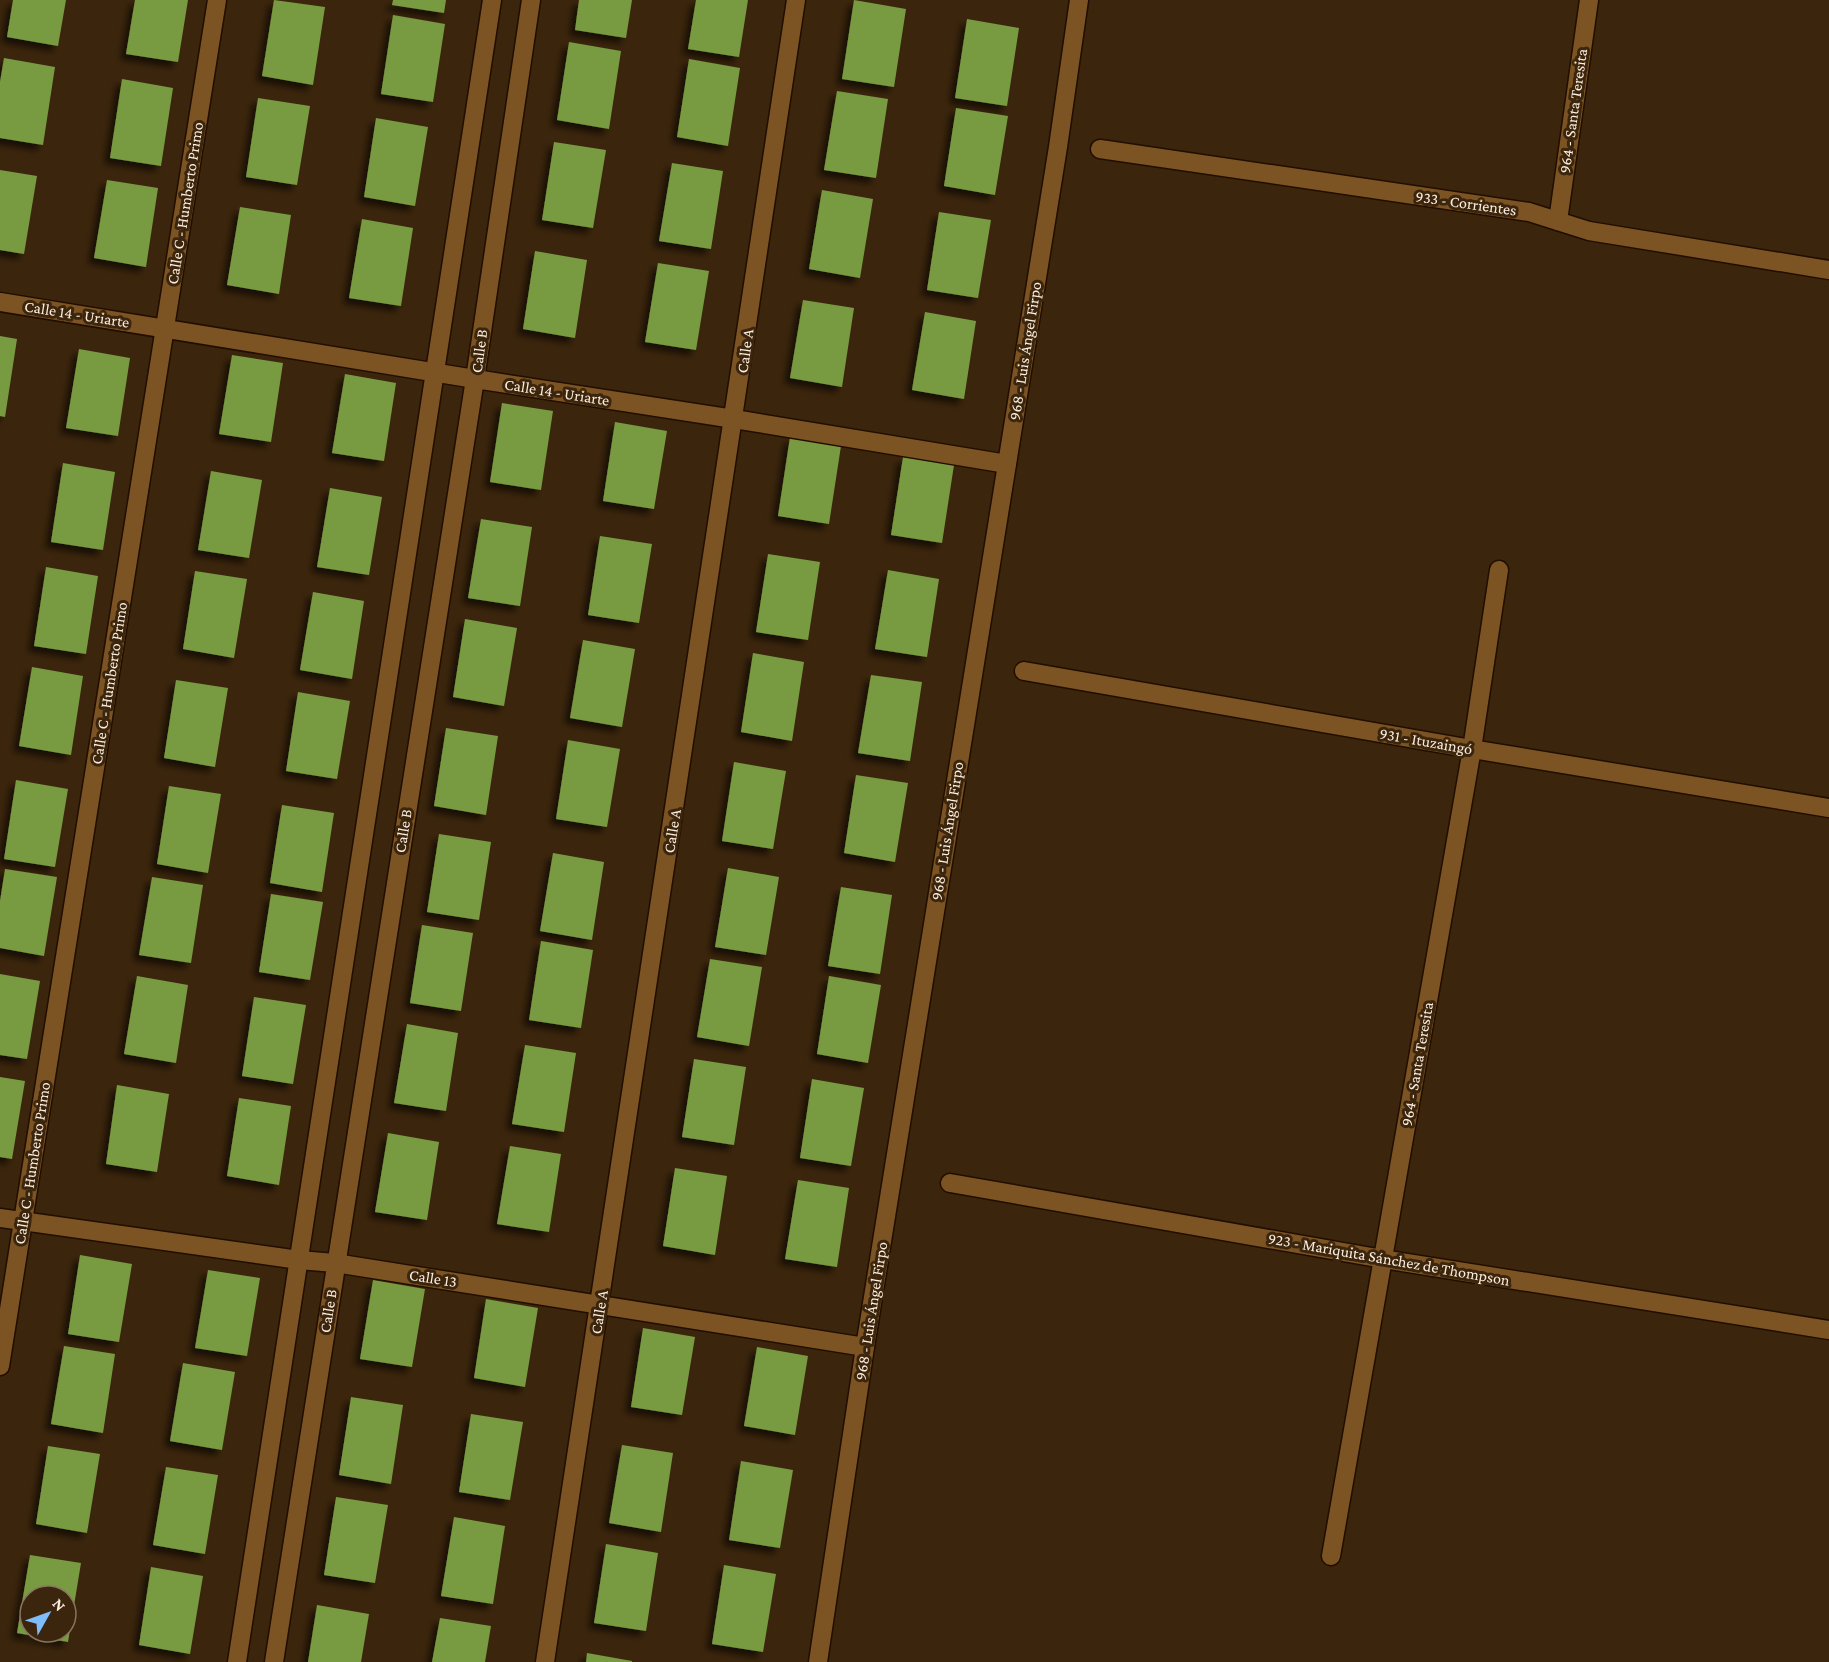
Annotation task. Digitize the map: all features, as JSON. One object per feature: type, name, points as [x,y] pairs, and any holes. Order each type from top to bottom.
[{"type":"street","name":"Calle C - Humberto Primo","points":[[0,1366],[217,0]]},
{"type":"street","points":[[237,1662],[492,0]]},
{"type":"street","name":"Calle B","points":[[274,1662],[475,379],[531,0]]},
{"type":"street","name":"Calle A","points":[[545,1662],[735,419],[796,0]]},
{"type":"street","name":"968 - Luis Ángel Firpo","points":[[818,1662],[865,1347],[1058,147],[1078,0]]},
{"type":"street","name":"964 - Santa Teresita","points":[[1558,221],[1589,0]]},
{"type":"street","name":"933 - Corrientes","points":[[1100,149],[1529,212],[1589,231],[1829,270]]},
{"type":"street","name":"Calle 14 - Uriarte","points":[[0,302],[735,419],[1007,465]]},
{"type":"street","name":"964 - Santa Teresita","points":[[1331,1556],[1472,749],[1499,570]]},
{"type":"street","name":"931 - Ituzaingó","points":[[1024,671],[1829,808]]},
{"type":"street","name":"923 - Mariquita Sánchez de Thompson","points":[[950,1183],[1383,1259],[1829,1330]]},
{"type":"street","name":"Calle 13","points":[[0,1218],[299,1260],[335,1263],[865,1347]]},
{"type":"building","points":[[13,0],[66,0],[58,46],[7,37]]},
{"type":"building","points":[[135,0],[188,0],[178,62],[126,54]]},
{"type":"building","points":[[274,0],[325,7],[313,85],[262,76]]},
{"type":"building","points":[[393,0],[446,0],[444,13],[392,5]]},
{"type":"building","points":[[579,0],[632,0],[626,38],[575,30]]},
{"type":"building","points":[[696,0],[748,0],[739,57],[688,49]]},
{"type":"building","points":[[854,0],[906,9],[894,87],[842,79]]},
{"type":"building","points":[[393,15],[445,24],[433,102],[381,94]]},
{"type":"building","points":[[967,19],[1019,28],[1007,106],[955,98]]},
{"type":"building","points":[[569,42],[621,51],[609,129],[557,120]]},
{"type":"building","points":[[4,58],[55,67],[43,145],[0,138],[0,82]]},
{"type":"building","points":[[689,59],[740,68],[728,146],[677,137]]},
{"type":"building","points":[[122,79],[173,88],[161,166],[110,158]]},
{"type":"building","points":[[837,91],[888,99],[876,178],[824,170]]},
{"type":"building","points":[[258,98],[310,106],[297,185],[246,177]]},
{"type":"building","points":[[956,108],[1008,116],[995,195],[944,186]]},
{"type":"building","points":[[376,118],[428,127],[415,206],[364,197]]},
{"type":"building","points":[[554,142],[606,150],[593,228],[542,220]]},
{"type":"building","points":[[672,163],[723,171],[711,249],[659,241]]},
{"type":"building","points":[[0,170],[37,176],[24,254],[0,250]]},
{"type":"building","points":[[107,180],[158,188],[146,267],[94,258]]},
{"type":"building","points":[[822,190],[873,199],[860,278],[809,269]]},
{"type":"building","points":[[240,207],[291,215],[279,294],[227,285]]},
{"type":"building","points":[[939,212],[991,220],[978,298],[927,290]]},
{"type":"building","points":[[362,219],[413,228],[401,306],[349,298]]},
{"type":"building","points":[[535,251],[587,260],[575,338],[523,329]]},
{"type":"building","points":[[658,263],[709,271],[696,350],[645,342]]},
{"type":"building","points":[[803,300],[854,308],[842,387],[790,378]]},
{"type":"building","points":[[925,312],[976,321],[964,399],[912,390]]},
{"type":"building","points":[[0,336],[17,339],[5,417],[0,416]]},
{"type":"building","points":[[79,349],[130,358],[118,436],[66,428]]},
{"type":"building","points":[[232,355],[283,363],[271,442],[219,434]]},
{"type":"building","points":[[345,374],[396,383],[384,461],[332,453]]},
{"type":"building","points":[[502,403],[553,411],[541,490],[490,482]]},
{"type":"building","points":[[615,422],[667,431],[654,509],[603,501]]},
{"type":"building","points":[[790,437],[841,446],[829,524],[778,516]]},
{"type":"building","points":[[903,457],[954,465],[942,543],[891,535]]},
{"type":"building","points":[[63,463],[115,472],[103,550],[51,542]]},
{"type":"building","points":[[211,471],[262,480],[249,558],[198,550]]},
{"type":"building","points":[[330,488],[382,497],[369,575],[317,567]]},
{"type":"building","points":[[481,519],[532,527],[520,606],[468,598]]},
{"type":"building","points":[[600,536],[652,544],[639,623],[588,615]]},
{"type":"building","points":[[768,554],[820,562],[808,640],[756,632]]},
{"type":"building","points":[[46,567],[98,576],[86,654],[34,646]]},
{"type":"building","points":[[888,570],[939,579],[927,657],[875,649]]},
{"type":"building","points":[[195,571],[247,579],[234,658],[183,649]]},
{"type":"building","points":[[313,592],[364,601],[352,679],[300,670]]},
{"type":"building","points":[[465,619],[517,628],[504,706],[453,697]]},
{"type":"building","points":[[583,640],[635,649],[622,727],[570,718]]},
{"type":"building","points":[[753,653],[804,662],[792,741],[741,732]]},
{"type":"building","points":[[32,667],[83,676],[71,755],[19,746]]},
{"type":"building","points":[[871,675],[922,682],[910,761],[858,753]]},
{"type":"building","points":[[176,680],[228,688],[215,767],[164,758]]},
{"type":"building","points":[[298,692],[350,701],[337,779],[286,771]]},
{"type":"building","points":[[446,728],[498,736],[486,815],[434,806]]},
{"type":"building","points":[[568,740],[620,749],[607,827],[556,819]]},
{"type":"building","points":[[734,762],[786,771],[773,849],[722,841]]},
{"type":"building","points":[[856,775],[908,783],[895,862],[844,853]]},
{"type":"building","points":[[16,780],[68,789],[55,867],[4,859]]},
{"type":"building","points":[[169,786],[221,794],[208,873],[157,864]]},
{"type":"building","points":[[282,805],[334,813],[322,892],[270,883]]},
{"type":"building","points":[[439,834],[491,842],[479,920],[427,912]]},
{"type":"building","points":[[553,853],[604,862],[592,940],[540,931]]},
{"type":"building","points":[[728,868],[779,877],[766,955],[715,947]]},
{"type":"building","points":[[5,869],[57,877],[44,956],[0,948],[0,901]]},
{"type":"building","points":[[152,877],[203,885],[191,963],[139,955]]},
{"type":"building","points":[[841,887],[892,895],[880,974],[828,966]]},
{"type":"building","points":[[271,894],[323,902],[310,980],[259,972]]},
{"type":"building","points":[[422,925],[473,933],[461,1011],[410,1003]]},
{"type":"building","points":[[541,941],[593,950],[581,1028],[529,1020]]},
{"type":"building","points":[[710,959],[762,967],[749,1046],[697,1037]]},
{"type":"building","points":[[0,974],[40,981],[27,1059],[0,1055]]},
{"type":"building","points":[[137,976],[188,985],[176,1063],[124,1054]]},
{"type":"building","points":[[829,976],[881,985],[868,1063],[817,1054]]},
{"type":"building","points":[[254,997],[306,1005],[293,1084],[242,1076]]},
{"type":"building","points":[[407,1024],[458,1033],[446,1111],[394,1103]]},
{"type":"building","points":[[525,1045],[576,1053],[564,1132],[512,1124]]},
{"type":"building","points":[[694,1059],[746,1067],[734,1145],[682,1137]]},
{"type":"building","points":[[0,1077],[25,1081],[12,1159],[0,1157]]},
{"type":"building","points":[[812,1079],[864,1088],[851,1166],[800,1158]]},
{"type":"building","points":[[117,1085],[169,1094],[157,1172],[106,1164]]},
{"type":"building","points":[[239,1098],[291,1106],[279,1185],[227,1176]]},
{"type":"building","points":[[388,1133],[439,1142],[427,1220],[375,1212]]},
{"type":"building","points":[[510,1146],[561,1154],[549,1232],[497,1224]]},
{"type":"building","points":[[675,1168],[727,1176],[715,1255],[663,1246]]},
{"type":"building","points":[[798,1180],[849,1188],[837,1267],[785,1259]]},
{"type":"building","points":[[80,1255],[132,1264],[119,1342],[68,1334]]},
{"type":"building","points":[[208,1270],[260,1278],[247,1356],[195,1348]]},
{"type":"building","points":[[373,1280],[425,1289],[412,1367],[360,1359]]},
{"type":"building","points":[[486,1299],[538,1308],[525,1387],[474,1378]]},
{"type":"building","points":[[643,1328],[695,1337],[682,1415],[631,1407]]},
{"type":"building","points":[[64,1346],[115,1354],[103,1433],[51,1424]]},
{"type":"building","points":[[757,1347],[808,1356],[795,1435],[744,1426]]},
{"type":"building","points":[[183,1363],[235,1372],[222,1450],[170,1441]]},
{"type":"building","points":[[351,1397],[403,1405],[391,1484],[339,1475]]},
{"type":"building","points":[[471,1414],[523,1422],[510,1500],[459,1492]]},
{"type":"building","points":[[622,1445],[673,1453],[661,1532],[609,1523]]},
{"type":"building","points":[[48,1446],[100,1454],[87,1533],[36,1524]]},
{"type":"building","points":[[741,1461],[793,1470],[780,1548],[729,1540]]},
{"type":"building","points":[[166,1467],[218,1475],[205,1554],[153,1545]]},
{"type":"building","points":[[336,1497],[388,1505],[375,1583],[324,1575]]},
{"type":"building","points":[[454,1517],[505,1526],[493,1604],[441,1596]]},
{"type":"building","points":[[606,1544],[658,1553],[646,1631],[594,1623]]},
{"type":"building","points":[[30,1555],[81,1563],[78,1584],[25,1584]]},
{"type":"building","points":[[724,1565],[776,1574],[763,1652],[712,1644]]},
{"type":"building","points":[[151,1567],[203,1576],[190,1654],[139,1645]]},
{"type":"building","points":[[317,1605],[369,1614],[361,1662],[308,1662]]},
{"type":"building","points":[[440,1618],[491,1626],[485,1662],[432,1662]]},
{"type":"building","points":[[587,1653],[632,1661],[632,1662],[586,1662]]}]
